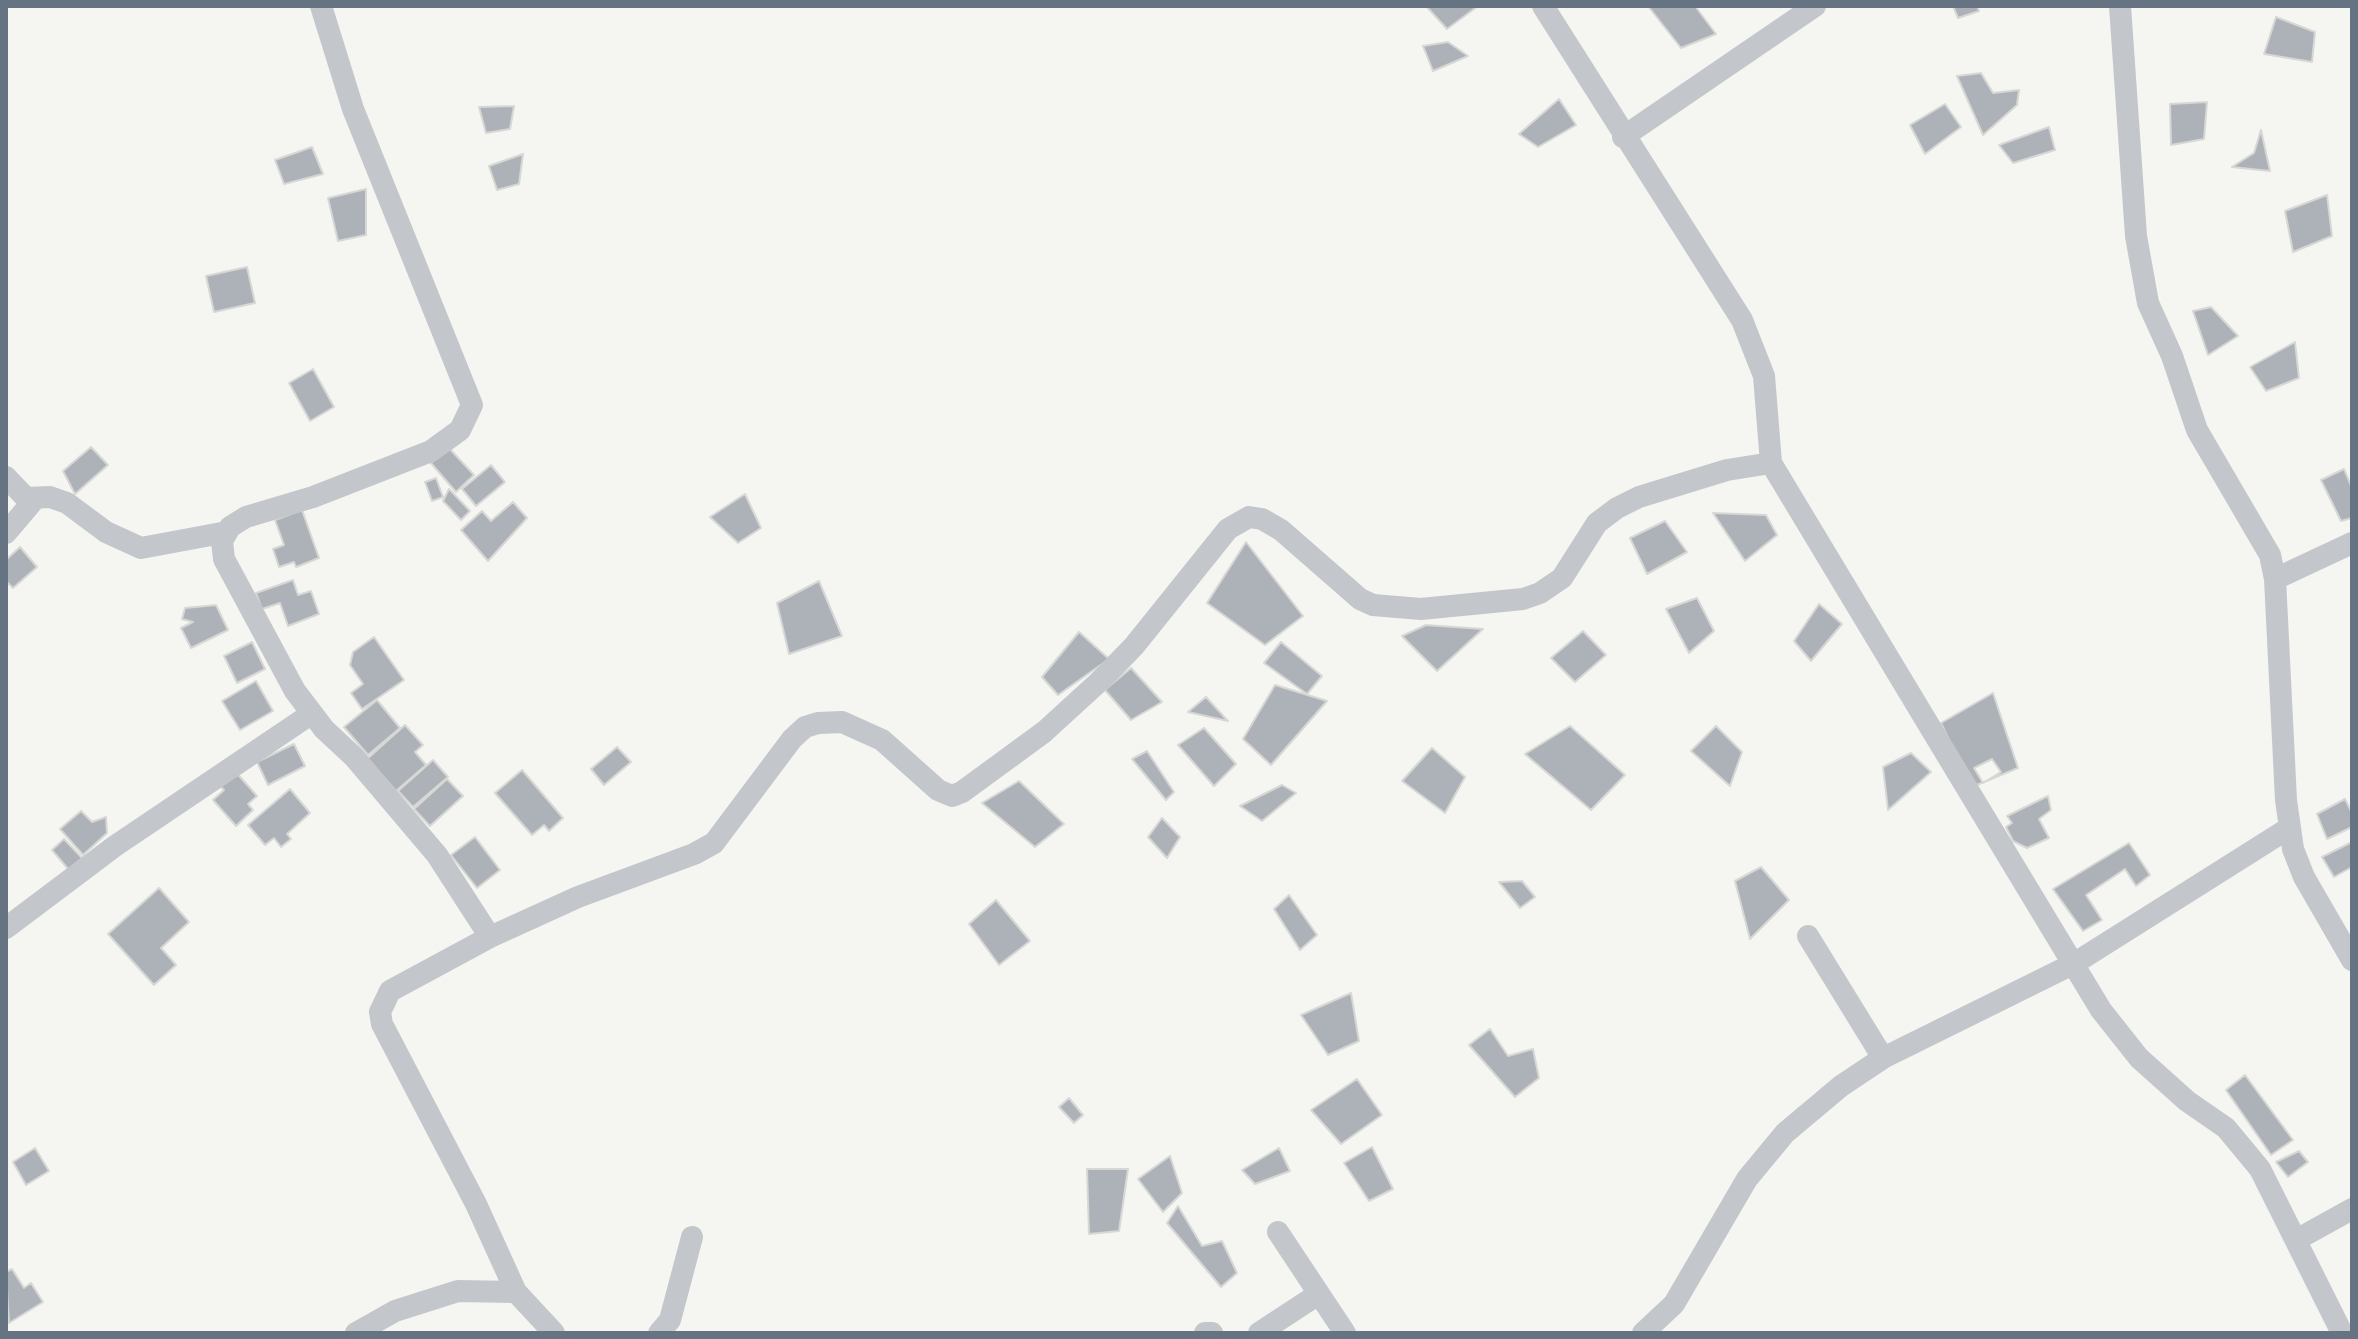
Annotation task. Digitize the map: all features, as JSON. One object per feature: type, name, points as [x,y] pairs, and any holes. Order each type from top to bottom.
[{"type":"street","points":[[321,6],[353,109],[472,405],[460,430],[431,451],[313,497],[246,517],[227,532],[222,541],[224,559],[295,691],[311,714],[354,757],[429,845],[490,937]]},
{"type":"street","points":[[1543,6],[1752,340],[1764,376],[1771,463],[2101,1010],[2139,1058],[2244,1146],[2279,1201],[2342,1333]]},
{"type":"street","points":[[1623,137],[1815,6]]},
{"type":"street","points":[[2120,6],[2136,236],[2148,303],[2172,356],[2197,430],[2270,555],[2275,579],[2289,828],[2304,877],[2352,960]]},
{"type":"street","points":[[554,1333],[516,1292],[476,1204],[382,1024],[380,1012],[390,991],[490,937],[578,897],[694,854],[714,843],[792,739],[805,727],[842,722],[882,740],[938,790],[952,796],[962,792],[1044,732],[1102,679],[1134,646],[1228,529],[1249,517],[1262,519],[1281,530],[1349,591],[1373,605],[1421,609],[1523,599],[1540,593],[1562,578],[1597,523],[1617,508],[1639,497],[1727,470],[1771,463]]},
{"type":"street","points":[[6,477],[26,498],[50,497],[67,503],[106,532],[141,548],[227,532]]},
{"type":"street","points":[[6,533],[34,500]]},
{"type":"street","points":[[2275,579],[2352,543]]},
{"type":"street","points":[[6,928],[115,846],[311,714]]},
{"type":"street","points":[[1643,1333],[1674,1304],[1747,1179],[1785,1133],[1841,1086],[1883,1058],[2075,963],[2289,828]]},
{"type":"street","points":[[1808,936],[1883,1058]]},
{"type":"street","points":[[2296,1240],[2352,1209]]},
{"type":"street","points":[[1278,1232],[1345,1333]]},
{"type":"street","points":[[659,1333],[670,1320],[692,1237]]},
{"type":"street","points":[[356,1333],[395,1311],[458,1291],[516,1292]]},
{"type":"street","points":[[1259,1333],[1317,1295]]},
{"type":"street","points":[[1205,1333],[1212,1333]]},
{"type":"building","points":[[1426,6],[1478,6],[1447,29]]},
{"type":"building","points":[[1648,6],[1695,6],[1716,34],[1681,48]]},
{"type":"building","points":[[1953,6],[1977,6],[1979,11],[1958,18]]},
{"type":"building","points":[[2276,17],[2315,32],[2312,62],[2264,54]]},
{"type":"building","points":[[1448,42],[1468,56],[1433,71],[1423,46]]},
{"type":"building","points":[[1981,73],[1993,93],[2019,90],[2017,105],[1983,135],[1957,76]]},
{"type":"building","points":[[1559,99],[1576,125],[1538,147],[1519,134]]},
{"type":"building","points":[[2207,102],[2204,139],[2171,145],[2170,104]]},
{"type":"building","points":[[1945,104],[1961,127],[1925,154],[1910,125]]},
{"type":"building","points":[[514,106],[510,129],[486,133],[479,107]]},
{"type":"building","points":[[2049,127],[2055,150],[2013,163],[1999,145]]},
{"type":"building","points":[[2261,130],[2270,171],[2232,167],[2254,153]]},
{"type":"building","points":[[312,147],[323,174],[284,184],[275,160]]},
{"type":"building","points":[[523,154],[519,184],[497,190],[489,166]]},
{"type":"building","points":[[366,189],[366,235],[338,241],[328,198]]},
{"type":"building","points":[[2327,195],[2332,236],[2293,252],[2285,211]]},
{"type":"building","points":[[247,267],[255,303],[214,312],[206,276]]},
{"type":"building","points":[[2211,307],[2238,336],[2208,355],[2193,311]]},
{"type":"building","points":[[2295,342],[2299,378],[2266,391],[2250,367]]},
{"type":"building","points":[[313,369],[334,407],[310,421],[289,383]]},
{"type":"building","points":[[91,447],[108,465],[75,494],[63,471]]},
{"type":"building","points":[[448,447],[474,475],[456,492],[431,463]]},
{"type":"building","points":[[491,465],[505,482],[476,506],[462,489]]},
{"type":"building","points":[[2344,469],[2352,488],[2352,518],[2341,521],[2321,480]]},
{"type":"building","points":[[436,478],[443,497],[432,501],[425,482]]},
{"type":"building","points":[[449,489],[470,511],[461,520],[443,501]]},
{"type":"building","points":[[745,494],[761,528],[738,543],[710,517]]},
{"type":"building","points":[[513,502],[527,518],[488,561],[461,530],[482,511],[491,521]]},
{"type":"building","points":[[302,510],[319,558],[296,567],[294,562],[279,567],[273,549],[284,545],[275,520]]},
{"type":"building","points":[[1713,513],[1766,515],[1777,535],[1745,561]]},
{"type":"building","points":[[1665,521],[1687,552],[1647,574],[1630,538]]},
{"type":"building","points":[[1246,542],[1303,616],[1265,645],[1207,603]]},
{"type":"building","points":[[20,547],[37,567],[13,588],[6,581],[6,560]]},
{"type":"building","points":[[293,580],[298,595],[311,591],[319,614],[288,626],[280,603],[262,609],[256,593]]},
{"type":"building","points":[[819,581],[842,636],[789,654],[777,603]]},
{"type":"building","points":[[1697,598],[1714,631],[1689,653],[1666,609]]},
{"type":"building","points":[[1819,604],[1842,624],[1811,661],[1794,641]]},
{"type":"building","points":[[216,605],[228,630],[191,648],[181,628],[193,622],[182,619],[185,608]]},
{"type":"building","points":[[1426,625],[1483,629],[1437,671],[1402,636]]},
{"type":"building","points":[[1583,631],[1606,655],[1575,682],[1551,658]]},
{"type":"building","points":[[1079,632],[1109,659],[1058,695],[1042,677]]},
{"type":"building","points":[[374,637],[404,680],[362,709],[351,693],[363,684],[350,665],[353,652]]},
{"type":"building","points":[[252,642],[265,669],[237,683],[224,656]]},
{"type":"building","points":[[1281,642],[1322,676],[1307,694],[1264,663]]},
{"type":"building","points":[[1131,668],[1162,702],[1131,720],[1105,690]]},
{"type":"building","points":[[256,681],[273,711],[240,730],[222,701]]},
{"type":"building","points":[[1275,685],[1327,701],[1271,765],[1243,739]]},
{"type":"building","points":[[1993,693],[2018,768],[1972,787],[1941,723]]},
{"type":"building","points":[[1206,697],[1228,721],[1188,712]]},
{"type":"building","points":[[377,700],[400,728],[368,755],[344,727]]},
{"type":"building","points":[[405,725],[423,745],[415,752],[426,765],[396,791],[367,759]]},
{"type":"building","points":[[1570,726],[1625,775],[1591,810],[1525,754]]},
{"type":"building","points":[[1716,726],[1742,752],[1730,786],[1691,751]]},
{"type":"building","points":[[1204,728],[1236,764],[1214,786],[1178,745]]},
{"type":"building","points":[[294,744],[305,766],[268,785],[257,762]]},
{"type":"building","points":[[617,747],[631,762],[604,785],[591,769]]},
{"type":"building","points":[[1432,748],[1465,777],[1445,813],[1402,781]]},
{"type":"building","points":[[1147,751],[1174,792],[1166,800],[1132,759]]},
{"type":"building","points":[[1911,753],[1931,772],[1888,810],[1883,767]]},
{"type":"building","points":[[1992,759],[2001,772],[1983,783],[1974,768]]},
{"type":"building","points":[[433,760],[448,777],[413,807],[398,791]]},
{"type":"building","points":[[233,769],[257,796],[248,804],[253,810],[236,826],[213,800],[224,790],[217,783]]},
{"type":"building","points":[[522,770],[563,818],[549,831],[544,825],[532,835],[495,793]]},
{"type":"building","points":[[447,779],[463,796],[430,826],[414,809]]},
{"type":"building","points":[[1019,781],[1064,824],[1035,847],[982,803]]},
{"type":"building","points":[[1282,785],[1296,793],[1262,821],[1240,806]]},
{"type":"building","points":[[290,789],[310,813],[287,834],[291,839],[281,847],[274,838],[265,845],[248,825]]},
{"type":"building","points":[[2048,796],[2051,810],[2039,819],[2049,838],[2027,848],[2013,841],[2006,827],[2012,823],[2007,816]]},
{"type":"building","points":[[2345,799],[2352,813],[2352,827],[2327,839],[2317,814]]},
{"type":"building","points":[[81,811],[92,822],[106,817],[107,833],[83,855],[60,829]]},
{"type":"building","points":[[1162,818],[1180,837],[1167,858],[1148,837]]},
{"type":"building","points":[[475,837],[500,870],[477,888],[451,855]]},
{"type":"building","points":[[64,839],[82,858],[69,870],[52,850]]},
{"type":"building","points":[[2352,842],[2352,867],[2334,877],[2322,857]]},
{"type":"building","points":[[2129,843],[2150,875],[2136,886],[2125,869],[2086,895],[2102,920],[2083,931],[2053,889]]},
{"type":"building","points":[[1761,867],[1789,900],[1750,939],[1735,881]]},
{"type":"building","points":[[1522,881],[1535,897],[1520,908],[1499,882]]},
{"type":"building","points":[[159,888],[189,922],[161,948],[176,965],[154,985],[108,934]]},
{"type":"building","points":[[1289,895],[1317,935],[1300,950],[1274,909]]},
{"type":"building","points":[[996,900],[1030,941],[999,965],[969,924]]},
{"type":"building","points":[[1351,993],[1359,1041],[1328,1055],[1301,1015]]},
{"type":"building","points":[[1490,1029],[1508,1056],[1533,1049],[1539,1078],[1515,1097],[1469,1045]]},
{"type":"building","points":[[2245,1075],[2293,1140],[2271,1155],[2226,1090]]},
{"type":"building","points":[[1357,1079],[1382,1115],[1341,1144],[1311,1110]]},
{"type":"building","points":[[1069,1098],[1083,1115],[1074,1123],[1059,1107]]},
{"type":"building","points":[[1372,1147],[1393,1189],[1369,1201],[1344,1163]]},
{"type":"building","points":[[35,1148],[49,1171],[26,1185],[13,1162]]},
{"type":"building","points":[[1279,1148],[1290,1171],[1255,1184],[1242,1170]]},
{"type":"building","points":[[2299,1151],[2308,1162],[2288,1177],[2276,1162]]},
{"type":"building","points":[[1170,1156],[1182,1193],[1163,1212],[1138,1179]]},
{"type":"building","points":[[1087,1169],[1128,1169],[1119,1231],[1089,1234]]},
{"type":"building","points":[[1178,1206],[1202,1246],[1222,1241],[1237,1273],[1221,1287],[1167,1223]]},
{"type":"building","points":[[12,1269],[24,1288],[31,1283],[43,1302],[9,1323],[6,1272]]}]
